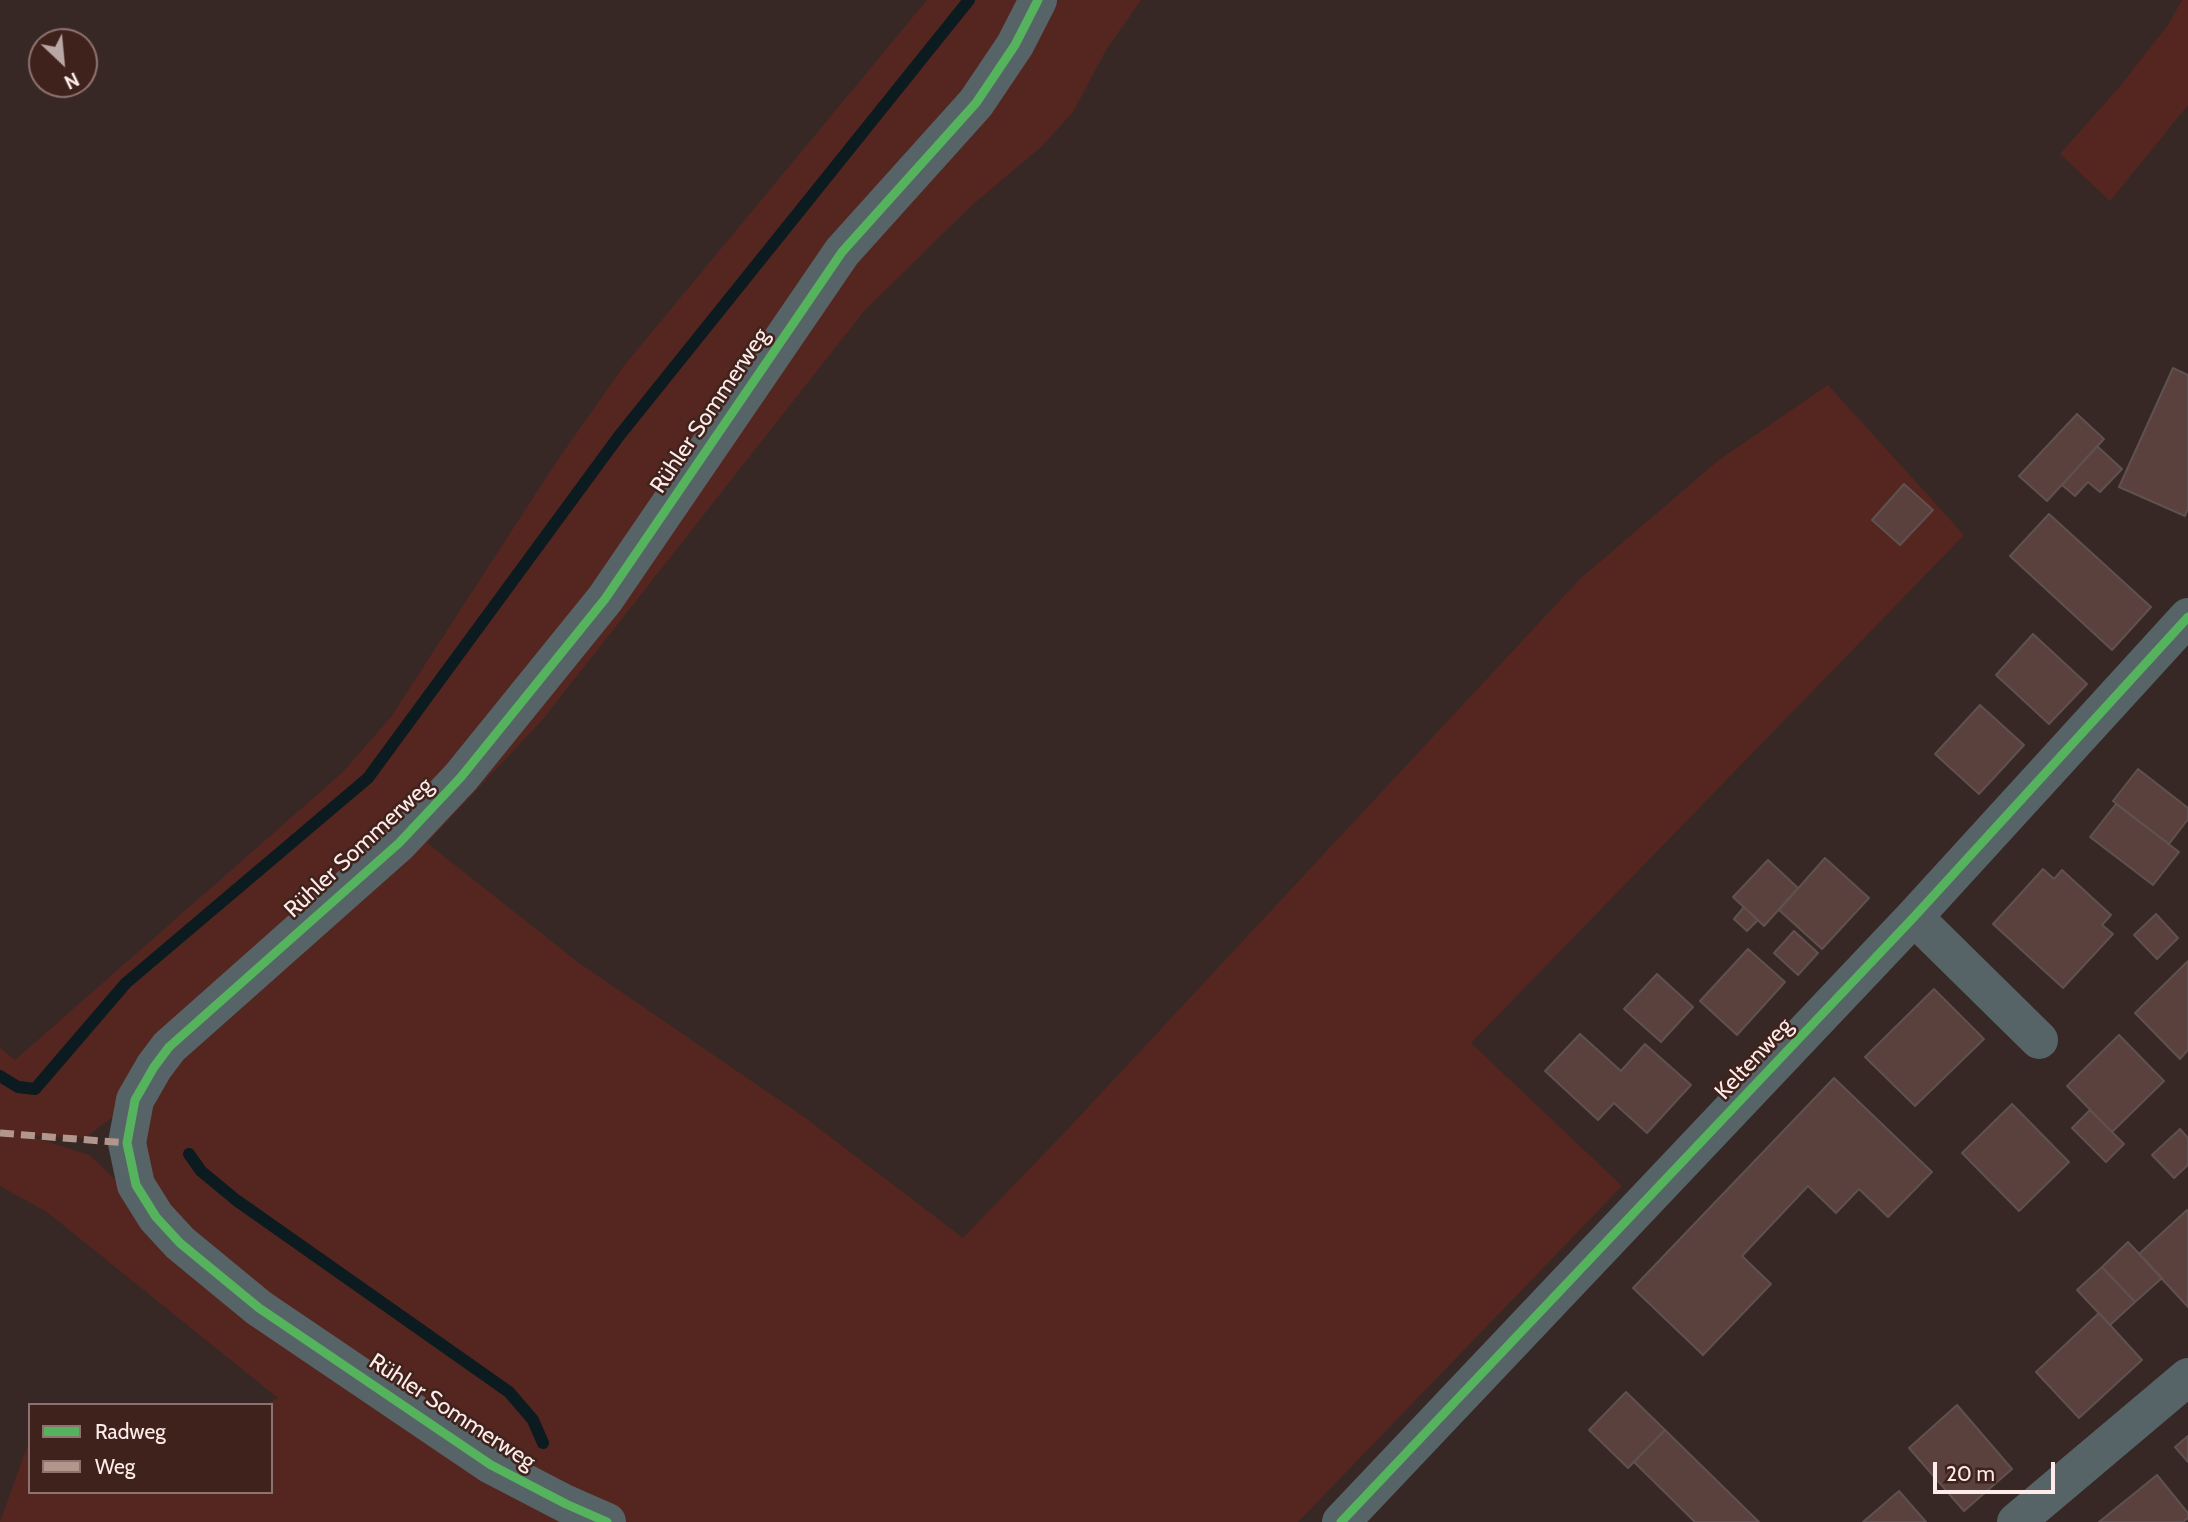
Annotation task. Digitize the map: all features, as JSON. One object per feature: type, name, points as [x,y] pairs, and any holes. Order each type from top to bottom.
[{"type":"street","name":"Rühler Sommerweg","points":[[607,1522],[491,1465],[259,1308],[180,1243],[156,1217],[136,1185],[127,1143],[135,1100],[169,1047],[400,843],[461,776],[605,599],[842,252],[976,103],[1015,45],[1038,0]]},
{"type":"street","name":"Keltenweg","points":[[1341,1522],[1914,917],[2188,617]]},
{"type":"street","points":[[1914,917],[2039,1040]]},
{"type":"street","points":[[2016,1522],[2188,1377]]},
{"type":"shaded area","points":[[927,0],[1141,0],[1106,50],[1073,112],[1042,146],[970,207],[864,311],[543,719],[427,843],[579,963],[804,1117],[963,1238],[1579,580],[1719,460],[1828,385],[1964,535],[1471,1043],[1622,1186],[1298,1522],[0,1522],[28,1445],[28,1494],[273,1494],[273,1403],[269,1403],[278,1398],[47,1212],[0,1186],[0,1048],[15,1060],[343,772],[391,717],[555,464],[623,367]],"holes":[[[134,1101],[117,1181],[89,1155],[26,1135],[85,1138]]]},
{"type":"shaded area","points":[[2182,0],[2188,0],[2188,105],[2110,201],[2060,154],[2121,85],[2168,25]]},
{"type":"building","points":[[2173,368],[2188,375],[2188,508],[2185,516],[2119,487]]},
{"type":"building","points":[[2077,414],[2104,439],[2047,501],[2019,476]]},
{"type":"building","points":[[2097,446],[2122,469],[2100,492],[2088,482],[2075,496],[2062,485]]},
{"type":"building","points":[[1904,484],[1933,510],[1900,545],[1872,520]]},
{"type":"building","points":[[2049,514],[2151,607],[2112,650],[2010,556]]},
{"type":"building","points":[[2033,634],[2087,684],[2049,724],[1996,675]]},
{"type":"building","points":[[1980,705],[2024,745],[1979,794],[1935,754]]},
{"type":"building","points":[[2138,769],[2188,808],[2188,819],[2169,844],[2113,801]]},
{"type":"building","points":[[2116,804],[2179,852],[2153,885],[2090,837]]},
{"type":"building","points":[[1825,858],[1869,898],[1822,949],[1779,910]]},
{"type":"building","points":[[1768,860],[1798,888],[1764,926],[1733,897]]},
{"type":"building","points":[[2043,869],[2054,879],[2062,870],[2111,915],[2102,925],[2113,934],[2063,988],[1993,924]]},
{"type":"building","points":[[1744,907],[1758,920],[1747,931],[1734,919]]},
{"type":"building","points":[[2156,914],[2178,938],[2157,959],[2134,935]]},
{"type":"building","points":[[1794,931],[1818,953],[1798,975],[1774,953]]},
{"type":"building","points":[[1748,949],[1785,982],[1737,1035],[1700,1001]]},
{"type":"building","points":[[2188,961],[2188,1050],[2180,1059],[2135,1013]]},
{"type":"building","points":[[1657,974],[1693,1007],[1661,1042],[1624,1009]]},
{"type":"building","points":[[1934,989],[1984,1039],[1915,1106],[1865,1057]]},
{"type":"building","points":[[1580,1034],[1621,1071],[1645,1044],[1691,1085],[1647,1133],[1614,1103],[1598,1120],[1545,1071]]},
{"type":"building","points":[[2119,1035],[2164,1081],[2112,1132],[2067,1086]]},
{"type":"building","points":[[1834,1078],[1932,1172],[1888,1217],[1859,1189],[1836,1213],[1808,1186],[1742,1256],[1771,1284],[1703,1355],[1633,1288]]},
{"type":"building","points":[[2012,1104],[2069,1162],[2019,1211],[1962,1153]]},
{"type":"building","points":[[2090,1110],[2124,1144],[2106,1162],[2072,1128]]},
{"type":"building","points":[[2180,1129],[2188,1138],[2188,1165],[2174,1178],[2152,1155]]},
{"type":"building","points":[[2187,1210],[2188,1212],[2188,1307],[2139,1254]]},
{"type":"building","points":[[2128,1242],[2162,1278],[2135,1302],[2102,1267]]},
{"type":"building","points":[[2102,1267],[2135,1302],[2110,1325],[2077,1290]]},
{"type":"building","points":[[2099,1313],[2142,1360],[2079,1418],[2036,1372]]},
{"type":"building","points":[[1626,1392],[1665,1430],[1628,1468],[1589,1430]]},
{"type":"building","points":[[1957,1405],[2012,1469],[1964,1511],[1909,1448]]},
{"type":"building","points":[[1665,1430],[1759,1522],[1695,1522],[1634,1462]]},
{"type":"building","points":[[2188,1436],[2188,1462],[2175,1447]]},
{"type":"building","points":[[2157,1475],[2188,1513],[2188,1518],[2183,1522],[2099,1522]]},
{"type":"building","points":[[1899,1491],[1926,1522],[1863,1522]]},
{"type":"waterway","points":[[0,1076],[18,1087],[35,1089],[126,983],[368,778],[619,436],[969,0]]},
{"type":"waterway","points":[[189,1154],[201,1171],[236,1200],[509,1392],[533,1420],[543,1443]]},
{"type":"marked path","points":[[0,1133],[127,1143]]},
{"type":"cycle path","points":[[607,1522],[491,1465],[259,1308],[180,1243],[156,1217],[136,1185],[127,1143],[135,1100],[169,1047],[399,843],[461,777],[605,599],[842,252],[976,103],[1015,45],[1038,0]]},
{"type":"cycle path","points":[[1341,1522],[1914,917],[2188,617]]}]
